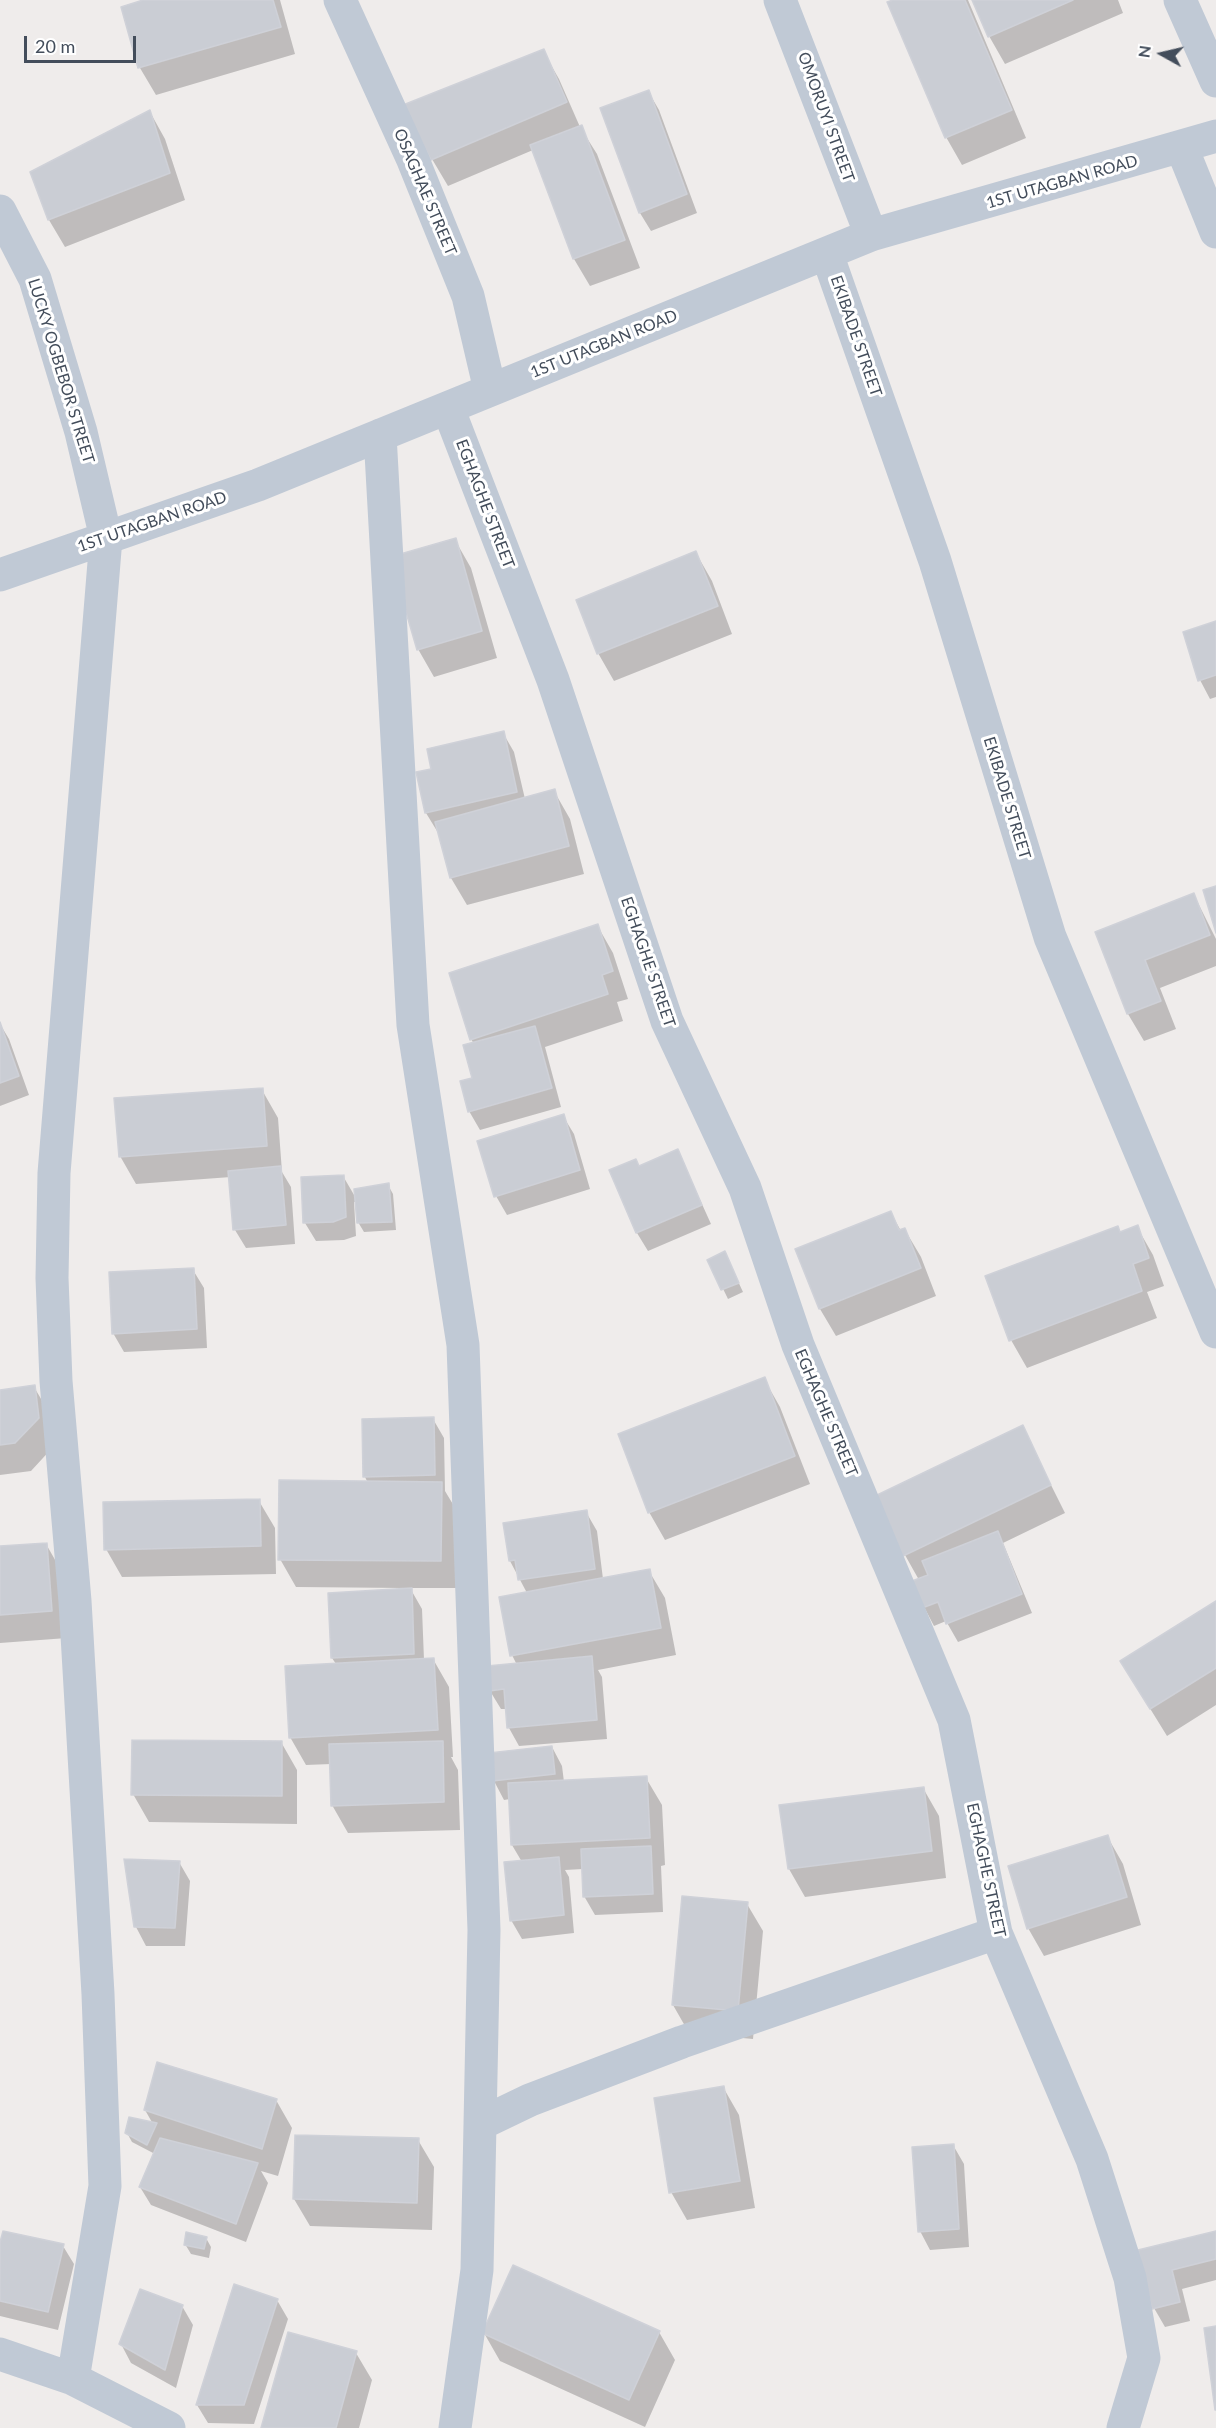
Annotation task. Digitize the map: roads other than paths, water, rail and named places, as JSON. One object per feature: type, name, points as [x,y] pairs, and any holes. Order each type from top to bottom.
[{"type":"street","name":"OSAGHAE STREET","points":[[340,0],[413,160],[468,296],[490,390]]},
{"type":"street","name":"OMORUYI STREET","points":[[780,0],[872,235]]},
{"type":"street","points":[[1180,0],[1216,81]]},
{"type":"street","name":"1ST UTAGBAN ROAD","points":[[0,575],[258,485],[872,235],[1182,148],[1216,136]]},
{"type":"street","points":[[1182,148],[1216,232]]},
{"type":"street","name":"LUCKY OGBEBOR STREET","points":[[0,210],[35,279],[81,432],[106,538],[54,1173],[52,1278],[56,1381],[76,1613],[97,1982],[105,2186],[73,2379]]},
{"type":"street","name":"EKIBADE STREET","points":[[827,254],[935,561],[1050,937],[1216,1332]]},
{"type":"street","name":"EGHAGHE STREET","points":[[448,408],[553,680],[667,1021],[745,1188],[798,1345],[954,1720],[987,1874],[996,1933],[1092,2159],[1130,2278],[1144,2358],[1123,2428]]},
{"type":"street","points":[[380,435],[413,1025],[464,1345],[484,1930],[477,2270],[454,2428]]},
{"type":"street","points":[[480,2124],[530,2100],[682,2042],[996,1933]]},
{"type":"street","points":[[0,2354],[73,2379],[169,2428]]}]
